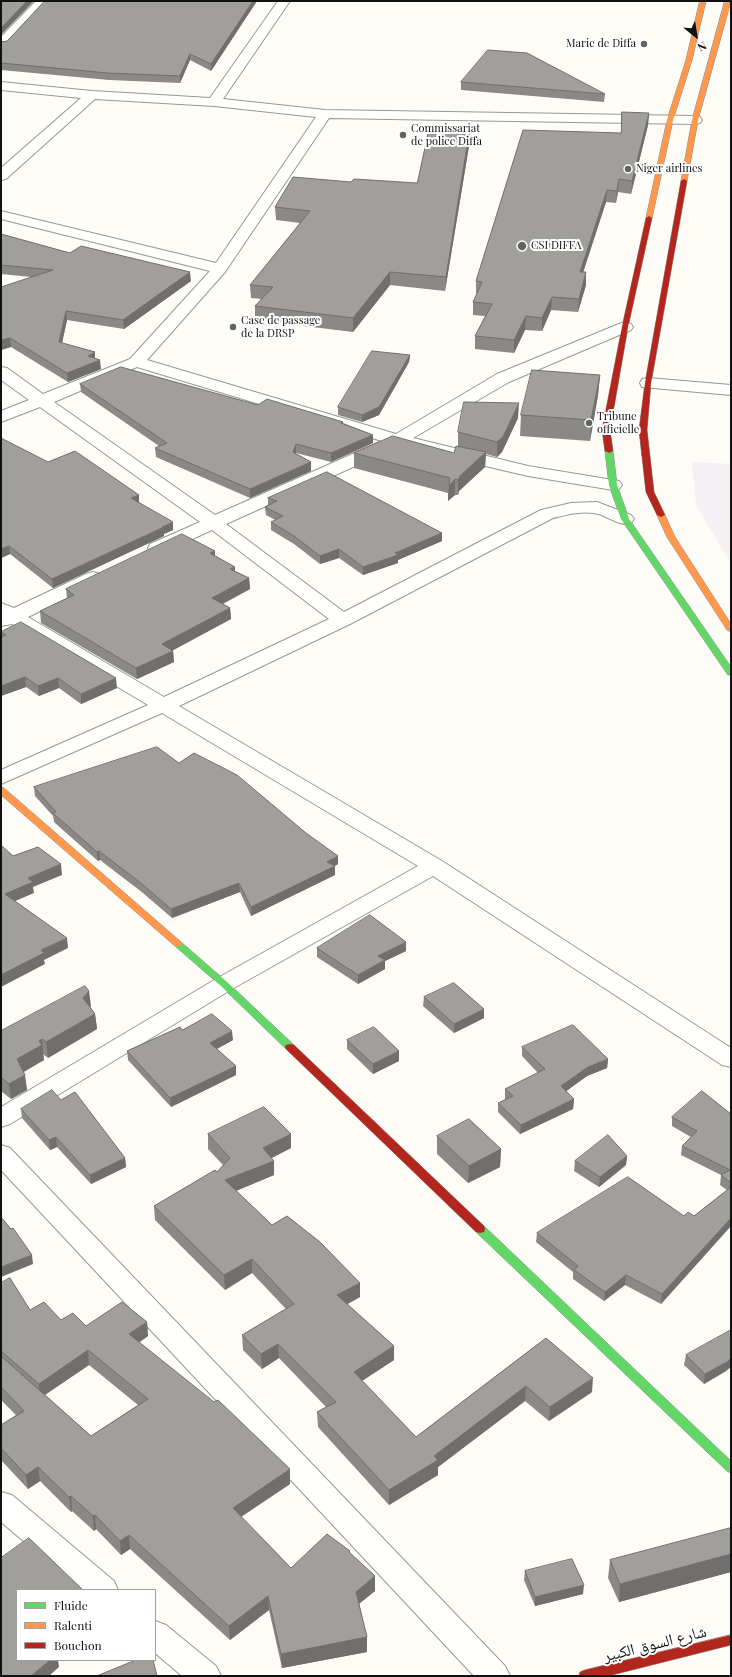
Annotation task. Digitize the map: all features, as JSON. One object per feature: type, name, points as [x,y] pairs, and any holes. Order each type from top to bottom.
[{"type":"main road","points":[[703,1],[689,60],[670,120],[625,327],[606,430],[613,484],[625,519],[731,673]]},
{"type":"main road","points":[[728,1],[695,120],[648,383],[643,430],[650,492],[671,537],[731,630]]},
{"type":"main road","points":[[1,790],[224,984],[731,1468]]},
{"type":"main road","name":"شارع السوق الكبير","points":[[585,1676],[731,1640]]},
{"type":"street","points":[[1,44],[43,1]]},
{"type":"street","points":[[214,102],[284,1]]},
{"type":"street","points":[[1,86],[92,95],[214,102],[325,114],[695,120]]},
{"type":"street","points":[[1,176],[92,95]]},
{"type":"street","points":[[1,417],[136,362],[220,269],[325,114]]},
{"type":"street","points":[[1,215],[220,269]]},
{"type":"street","points":[[141,556],[212,522],[398,440],[503,378],[625,327]]},
{"type":"street","points":[[136,362],[398,440],[528,471],[613,484]]},
{"type":"street","points":[[1,372],[212,522],[343,620]]},
{"type":"street","points":[[648,383],[731,390]]},
{"type":"street","points":[[1,778],[164,705],[343,620],[547,514],[571,508],[597,507],[625,519]]},
{"type":"street","points":[[5,616],[105,572]]},
{"type":"street","points":[[5,616],[164,705],[434,866],[731,1059]]},
{"type":"street","points":[[1,1118],[224,984],[434,866]]},
{"type":"street","points":[[1,1154],[494,1676]]},
{"type":"street","points":[[1,1504],[102,1589]]},
{"type":"street","points":[[156,1635],[205,1676]]},
{"type":"shaded area","points":[[692,462],[731,464],[731,564],[696,505]]},
{"type":"building","points":[[1,1],[27,1],[1,28]]},
{"type":"building","points":[[45,1],[253,1],[211,64],[190,54],[180,76],[108,73],[1,63],[1,42],[7,41]]},
{"type":"building","points":[[488,50],[527,53],[605,94],[461,82]]},
{"type":"building","points":[[622,112],[649,113],[632,181],[619,179],[617,191],[607,190],[580,272],[586,272],[579,299],[552,297],[542,318],[526,316],[514,340],[475,336],[492,304],[473,302],[482,282],[476,281],[523,130],[621,133]]},
{"type":"building","points":[[430,126],[470,127],[446,277],[390,272],[353,318],[255,306],[273,287],[250,285],[310,211],[275,207],[293,177],[351,182],[354,179],[417,183]]},
{"type":"building","points":[[1,234],[70,253],[81,246],[190,272],[123,320],[66,311],[59,342],[95,352],[88,356],[100,360],[67,373],[10,338],[1,340],[1,287],[53,270],[1,265]]},
{"type":"building","points":[[372,351],[410,355],[379,407],[362,415],[338,407]]},
{"type":"building","points":[[121,367],[258,405],[267,399],[343,422],[341,423],[373,435],[331,453],[296,444],[293,452],[311,462],[250,489],[155,448],[167,443],[80,384]]},
{"type":"building","points":[[532,370],[600,375],[591,420],[521,415]]},
{"type":"building","points":[[464,402],[519,403],[503,437],[497,442],[458,432]]},
{"type":"building","points":[[393,436],[454,453],[456,446],[486,452],[460,476],[458,480],[455,479],[449,486],[450,478],[354,453]]},
{"type":"building","points":[[1,438],[48,462],[75,451],[139,495],[131,498],[173,522],[52,579],[9,546],[1,549]]},
{"type":"building","points":[[327,472],[442,533],[395,553],[398,555],[363,567],[339,549],[320,556],[294,536],[271,522],[283,516],[265,507],[277,501],[268,498]]},
{"type":"building","points":[[182,534],[215,551],[210,553],[235,567],[230,569],[249,578],[212,598],[230,608],[162,644],[173,651],[136,668],[40,611],[74,595],[66,589]]},
{"type":"building","points":[[21,622],[116,678],[81,694],[58,678],[38,686],[25,677],[1,686],[1,637],[6,635],[1,632]]},
{"type":"building","points":[[157,747],[179,763],[194,753],[237,775],[306,833],[338,856],[327,862],[335,866],[251,907],[239,883],[171,909],[142,884],[99,851],[97,852],[54,814],[53,813],[56,812],[34,787]]},
{"type":"building","points":[[1,845],[13,856],[38,847],[61,864],[28,878],[33,882],[5,894],[67,938],[41,950],[44,953],[1,975]]},
{"type":"building","points":[[370,915],[406,942],[378,956],[385,960],[358,975],[317,948]]},
{"type":"building","points":[[454,983],[484,1009],[454,1024],[424,997]]},
{"type":"building","points":[[85,986],[89,991],[83,998],[95,1014],[46,1042],[42,1039],[39,1041],[42,1045],[17,1059],[25,1075],[9,1084],[1,1077],[1,1031]]},
{"type":"building","points":[[212,1014],[232,1031],[210,1043],[236,1066],[170,1098],[127,1051],[180,1027],[182,1030]]},
{"type":"building","points":[[573,1025],[608,1059],[588,1067],[561,1086],[574,1099],[521,1125],[498,1103],[513,1096],[505,1089],[545,1069],[522,1047]]},
{"type":"building","points":[[374,1027],[399,1051],[373,1064],[347,1040]]},
{"type":"building","points":[[52,1090],[61,1100],[75,1092],[125,1158],[90,1175],[56,1137],[49,1140],[21,1109]]},
{"type":"building","points":[[702,1091],[731,1114],[731,1183],[721,1175],[730,1170],[682,1146],[697,1131],[672,1117]]},
{"type":"building","points":[[264,1107],[291,1134],[263,1148],[274,1161],[225,1180],[272,1225],[287,1216],[320,1242],[360,1283],[337,1295],[394,1346],[354,1372],[416,1437],[546,1338],[593,1378],[550,1407],[526,1386],[434,1456],[438,1460],[389,1490],[317,1412],[336,1402],[278,1344],[261,1354],[242,1335],[294,1304],[252,1259],[224,1275],[154,1206],[215,1170],[217,1172],[230,1158],[208,1134]]},
{"type":"building","points":[[469,1119],[501,1149],[469,1166],[437,1136]]},
{"type":"building","points":[[608,1135],[627,1156],[600,1177],[575,1161]]},
{"type":"building","points":[[628,1177],[684,1216],[688,1212],[694,1216],[731,1187],[731,1218],[662,1294],[626,1275],[605,1292],[574,1270],[578,1266],[537,1233]]},
{"type":"building","points":[[1,1217],[11,1229],[13,1228],[32,1255],[1,1267]]},
{"type":"building","points":[[10,1278],[30,1310],[44,1302],[61,1320],[73,1313],[86,1326],[122,1302],[147,1322],[129,1334],[214,1402],[218,1400],[290,1469],[233,1508],[291,1568],[327,1534],[350,1551],[349,1552],[375,1576],[356,1592],[367,1637],[281,1654],[268,1596],[229,1626],[129,1535],[120,1541],[95,1515],[93,1516],[71,1496],[69,1497],[38,1467],[26,1475],[1,1448],[1,1425],[24,1411],[1,1387],[1,1356],[91,1436],[148,1399],[88,1350],[39,1384],[1,1351],[1,1283]]},
{"type":"building","points":[[731,1330],[731,1358],[727,1362],[705,1374],[686,1355]]},
{"type":"building","points":[[731,1528],[731,1554],[620,1584],[610,1560]]},
{"type":"building","points":[[29,1538],[82,1589],[16,1589],[16,1661],[49,1661],[31,1676],[1,1676],[1,1558]]},
{"type":"building","points":[[572,1559],[584,1585],[535,1597],[525,1571]]},
{"type":"building","points":[[134,1661],[153,1661],[157,1676],[97,1676]]},
{"type":"traffic: fast","points":[[609,451],[613,485],[625,519],[731,673]]},
{"type":"traffic: fast","points":[[178,944],[224,984],[290,1047]]},
{"type":"traffic: fast","points":[[480,1229],[731,1468]]},
{"type":"traffic: slow","points":[[649,218],[670,120],[689,60],[703,1]]},
{"type":"traffic: slow","points":[[684,181],[695,120],[728,1]]},
{"type":"traffic: slow","points":[[661,515],[671,537],[731,630]]},
{"type":"traffic: slow","points":[[1,790],[178,944]]},
{"type":"traffic: jam","points":[[661,515],[650,492],[643,430],[648,383],[684,181]]},
{"type":"traffic: jam","points":[[609,451],[606,430],[625,327],[649,218]]},
{"type":"traffic: jam","points":[[290,1047],[480,1229]]},
{"type":"traffic: jam","points":[[585,1676],[731,1640]]},
{"type":"place","name":"Marie de Diffa","points":[[644,44]]},
{"type":"place","name":"Commissariat de police Diffa","points":[[403,135]]},
{"type":"place","name":"Niger airlines","points":[[628,169]]},
{"type":"place","name":"CSI DIFFA","points":[[522,246]]},
{"type":"place","name":"Case de passage de la DRSP","points":[[233,327]]},
{"type":"place","name":"Tribune officielle","points":[[589,423]]}]
